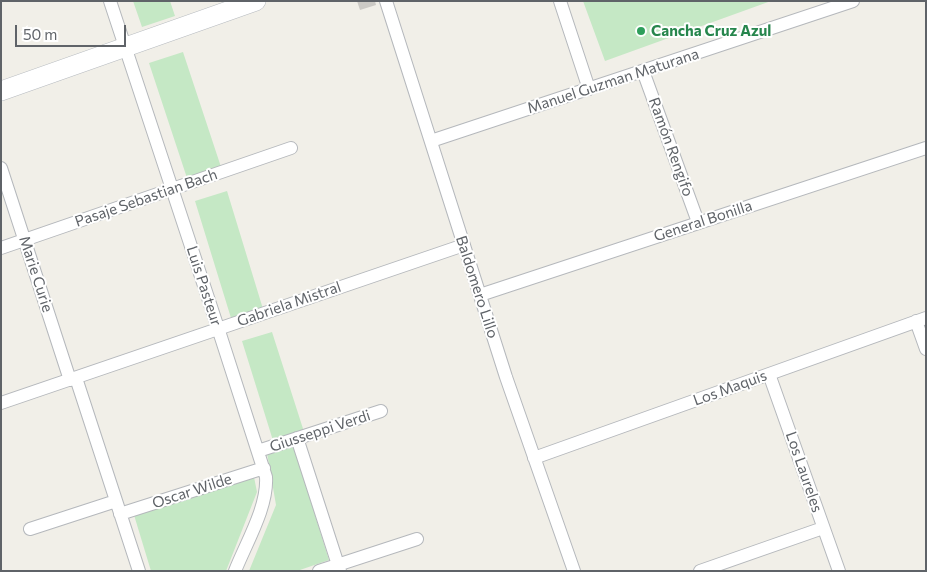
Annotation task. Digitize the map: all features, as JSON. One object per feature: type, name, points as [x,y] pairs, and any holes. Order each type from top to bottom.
[{"type":"main road","points":[[1,91],[256,1]]},
{"type":"street","name":"Luis Pasteur","points":[[110,1],[264,468],[265,497],[235,571]]},
{"type":"street","name":"Baldomero Lillo","points":[[386,1],[480,295],[574,571]]},
{"type":"street","points":[[560,1],[590,89]]},
{"type":"street","name":"Manuel Guzman Maturana","points":[[431,142],[853,1]]},
{"type":"street","name":"Ramón Rengifo","points":[[643,71],[698,222]]},
{"type":"street","name":"Pasaje Sebastian Bach","points":[[1,248],[292,148]]},
{"type":"street","name":"General Bonilla","points":[[480,295],[926,148]]},
{"type":"street","name":"Marie Curie","points":[[1,168],[116,500],[138,571]]},
{"type":"street","name":"Gabriela Mistral","points":[[1,403],[464,245]]},
{"type":"street","points":[[921,319],[926,350]]},
{"type":"street","name":"Los Maquis","points":[[534,458],[921,319]]},
{"type":"street","name":"Los Laureles","points":[[769,374],[838,571]]},
{"type":"street","name":"Giusseppi Verdi","points":[[258,450],[381,411]]},
{"type":"street","points":[[297,438],[339,568]]},
{"type":"street","name":"Oscar Wilde","points":[[120,514],[264,468]]},
{"type":"street","points":[[30,529],[116,500]]},
{"type":"street","points":[[700,571],[823,528]]},
{"type":"street","points":[[319,571],[339,568],[416,539]]},
{"type":"green space","points":[[133,1],[170,1],[175,16],[142,27]]},
{"type":"green space","name":"Cancha Cruz Azul","points":[[583,1],[771,1],[605,61]]},
{"type":"green space","points":[[183,52],[221,167],[187,178],[149,63]]},
{"type":"green space","points":[[227,191],[263,309],[231,318],[195,201]]},
{"type":"green space","points":[[272,332],[306,438],[275,447],[242,341]]},
{"type":"green space","points":[[293,444],[329,560],[297,571],[249,571],[276,505],[267,453]]},
{"type":"green space","points":[[254,477],[257,492],[226,571],[151,571],[134,515]]},
{"type":"building","points":[[357,1],[375,1],[376,5],[360,10]]},
{"type":"place","name":"Cancha Cruz Azul","points":[[641,31]]}]
